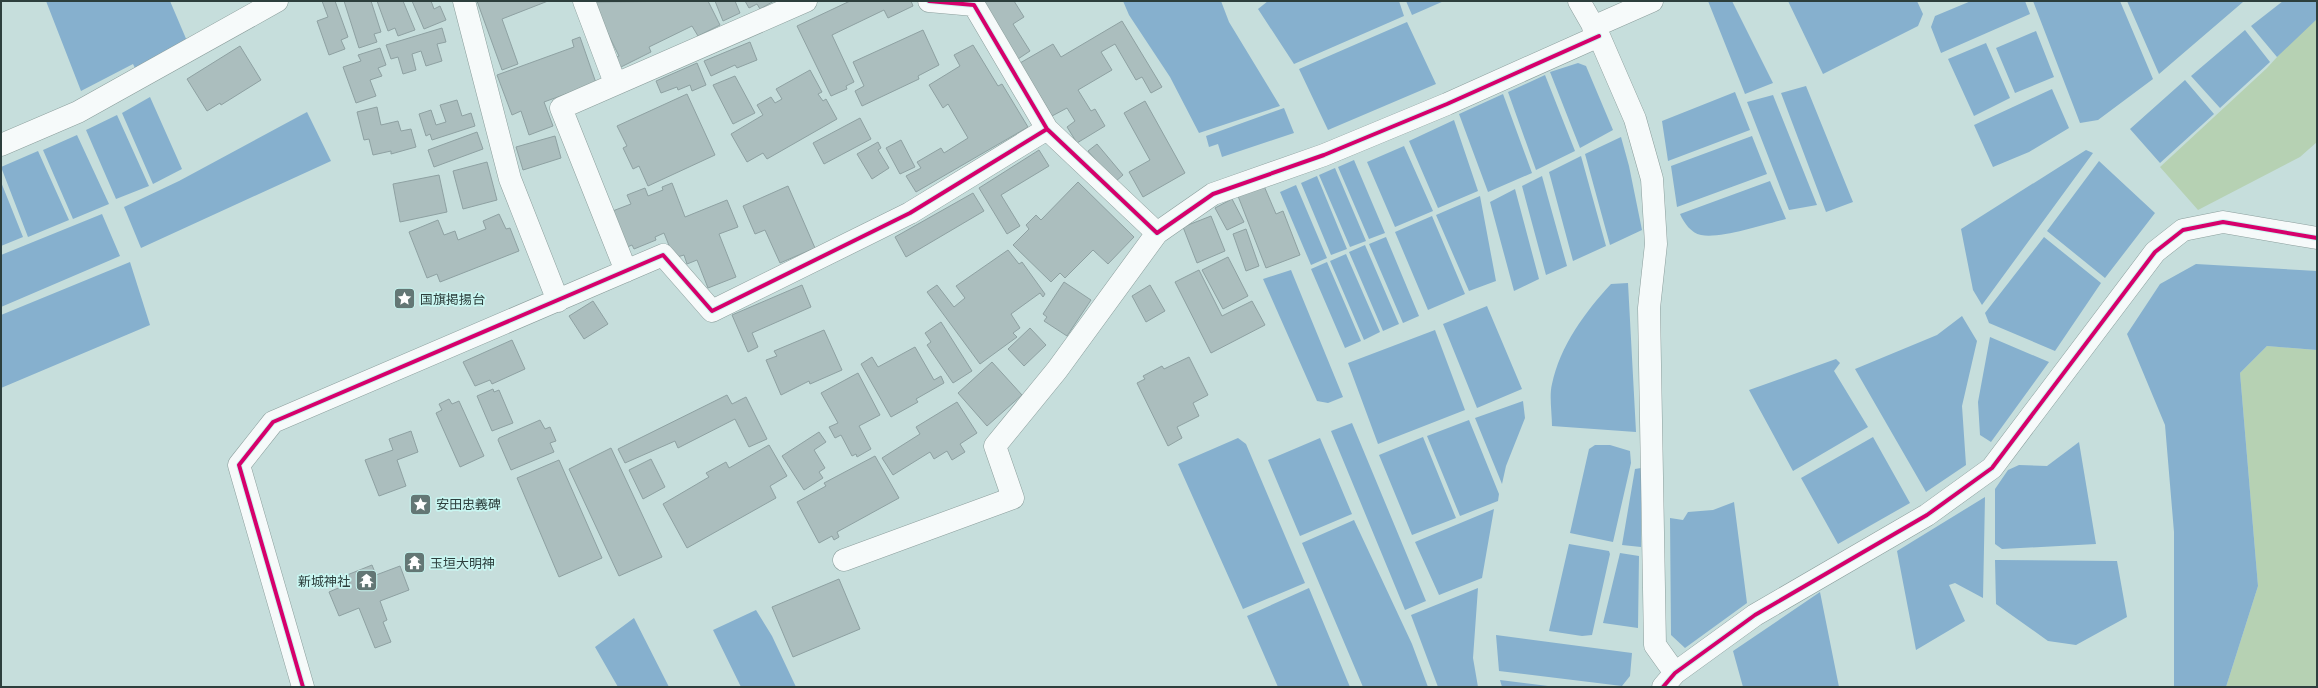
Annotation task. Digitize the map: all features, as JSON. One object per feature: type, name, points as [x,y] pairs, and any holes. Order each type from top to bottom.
[{"type":"street","points":[[1,145],[78,112],[277,1]]},
{"type":"street","points":[[464,1],[510,179],[558,301]]},
{"type":"street","points":[[584,1],[615,83]]},
{"type":"street","points":[[626,271],[561,108],[615,83],[806,1]]},
{"type":"street","points":[[929,1],[974,5],[1047,129],[1157,233]]},
{"type":"street","points":[[1579,1],[1596,31],[1635,118],[1652,179],[1656,244],[1649,308],[1655,645],[1669,680],[1755,615],[1927,515],[1992,468],[2156,252],[2183,230],[2223,222],[2317,238]]},
{"type":"street","points":[[844,560],[1013,498],[995,446],[1057,370],[1157,233],[1213,194],[1324,155],[1447,104],[1596,31],[1652,1]]},
{"type":"street","points":[[303,687],[239,465],[273,422],[663,255],[712,311],[910,213],[1047,129]]},
{"type":"green space","points":[[2317,13],[2317,142],[2300,157],[2198,210],[2160,167],[2267,68]]},
{"type":"green space","points":[[2267,346],[2317,350],[2317,687],[2226,687],[2258,586],[2240,373]]},
{"type":"water","points":[[46,1],[170,1],[187,41],[136,70],[133,64],[81,91]]},
{"type":"water","points":[[1123,1],[1221,1],[1229,22],[1280,106],[1199,133],[1170,77],[1129,15]]},
{"type":"water","points":[[1268,1],[1399,1],[1404,16],[1294,64],[1258,9]]},
{"type":"water","points":[[1406,1],[1444,1],[1412,15]]},
{"type":"water","points":[[1708,1],[1732,1],[1773,83],[1745,94]]},
{"type":"water","points":[[1788,1],[1917,1],[1923,14],[1918,26],[1823,74]]},
{"type":"water","points":[[1971,1],[2025,1],[2030,14],[1941,53],[1931,27],[1935,16]]},
{"type":"water","points":[[2033,1],[2120,1],[2153,79],[2098,120],[2080,123]]},
{"type":"water","points":[[2127,1],[2242,1],[2243,2],[2159,74]]},
{"type":"water","points":[[2283,1],[2317,1],[2317,19],[2277,57],[2251,26]]},
{"type":"water","points":[[1407,22],[1436,84],[1328,130],[1299,69]]},
{"type":"water","points":[[2245,30],[2270,62],[2220,108],[2191,76]]},
{"type":"water","points":[[2036,31],[2054,77],[2015,93],[1996,48]]},
{"type":"water","points":[[1986,43],[2010,98],[1974,116],[1948,59]]},
{"type":"water","points":[[1578,63],[1586,66],[1613,130],[1580,148],[1550,72]]},
{"type":"water","points":[[1545,75],[1575,151],[1536,170],[1508,92]]},
{"type":"water","points":[[2185,80],[2214,114],[2160,163],[2130,129]]},
{"type":"water","points":[[1806,86],[1853,202],[1826,212],[1781,93]]},
{"type":"water","points":[[2052,89],[2069,128],[2029,152],[1993,167],[1974,125]]},
{"type":"water","points":[[1735,92],[1750,130],[1668,161],[1662,121]]},
{"type":"water","points":[[1503,94],[1532,173],[1488,192],[1459,114]]},
{"type":"water","points":[[1773,95],[1817,205],[1789,210],[1747,102]]},
{"type":"water","points":[[150,97],[182,169],[153,184],[122,113]]},
{"type":"water","points":[[1284,108],[1294,133],[1222,157],[1218,144],[1209,147],[1206,136]]},
{"type":"water","points":[[307,112],[331,161],[141,248],[124,207],[179,181]]},
{"type":"water","points":[[117,115],[149,186],[116,199],[86,130]]},
{"type":"water","points":[[1454,120],[1478,191],[1438,208],[1409,141]]},
{"type":"water","points":[[77,135],[109,204],[73,219],[43,150]]},
{"type":"water","points":[[1752,136],[1767,174],[1677,207],[1671,166]]},
{"type":"water","points":[[1621,137],[1629,166],[1642,230],[1610,245],[1585,154]]},
{"type":"water","points":[[1404,146],[1433,211],[1395,227],[1367,162]]},
{"type":"water","points":[[2086,150],[2093,153],[1982,305],[1973,290],[1961,229]]},
{"type":"water","points":[[38,151],[69,220],[28,237],[1,167]]},
{"type":"water","points":[[1581,156],[1606,246],[1573,261],[1549,172]]},
{"type":"water","points":[[1354,160],[1385,233],[1369,239],[1338,167]]},
{"type":"water","points":[[2099,161],[2155,213],[2105,278],[2047,231]]},
{"type":"water","points":[[1335,168],[1366,241],[1350,247],[1319,175]]},
{"type":"water","points":[[1317,176],[1347,249],[1331,255],[1301,183]]},
{"type":"water","points":[[1542,176],[1567,266],[1546,275],[1522,186]]},
{"type":"water","points":[[1770,181],[1786,219],[1731,233],[1710,236],[1697,234],[1691,230],[1680,214]]},
{"type":"water","points":[[1,182],[23,237],[1,246]]},
{"type":"water","points":[[1296,185],[1327,258],[1311,265],[1280,192]]},
{"type":"water","points":[[1515,189],[1539,279],[1514,291],[1490,202]]},
{"type":"water","points":[[1480,196],[1496,281],[1469,291],[1436,215]]},
{"type":"water","points":[[102,214],[120,256],[1,307],[1,255]]},
{"type":"water","points":[[1432,216],[1465,294],[1428,310],[1395,232]]},
{"type":"water","points":[[1386,237],[1419,316],[1403,323],[1369,244]]},
{"type":"water","points":[[2044,237],[2101,283],[2055,351],[1989,323],[1985,313]]},
{"type":"water","points":[[1365,245],[1399,324],[1383,331],[1349,252]]},
{"type":"water","points":[[1346,254],[1380,332],[1364,340],[1330,261]]},
{"type":"water","points":[[130,262],[150,325],[1,388],[1,315]]},
{"type":"water","points":[[1327,262],[1361,341],[1345,348],[1311,269]]},
{"type":"water","points":[[2196,264],[2317,271],[2317,350],[2267,346],[2240,373],[2258,586],[2226,687],[2174,687],[2174,532],[2165,425],[2127,334],[2160,284]]},
{"type":"water","points":[[1291,270],[1343,397],[1328,403],[1317,401],[1263,279]]},
{"type":"water","points":[[1628,283],[1636,432],[1552,426],[1551,389],[1556,370],[1567,343],[1583,318],[1611,284]]},
{"type":"water","points":[[1487,306],[1522,389],[1477,408],[1443,324]]},
{"type":"water","points":[[1962,316],[1977,341],[1962,406],[1966,465],[1926,492],[1855,369],[1937,335]]},
{"type":"water","points":[[1435,330],[1465,410],[1378,444],[1348,363]]},
{"type":"water","points":[[1990,337],[2049,362],[1991,442],[1980,435],[1978,402]]},
{"type":"water","points":[[1836,359],[1840,363],[1834,371],[1868,427],[1793,471],[1749,390]]},
{"type":"water","points":[[1523,401],[1525,418],[1506,466],[1502,484],[1475,418]]},
{"type":"water","points":[[1469,420],[1499,494],[1498,501],[1460,516],[1427,436]]},
{"type":"water","points":[[1352,423],[1426,601],[1405,610],[1331,431]]},
{"type":"water","points":[[1423,437],[1456,518],[1412,535],[1379,455]]},
{"type":"water","points":[[1873,437],[1910,503],[1838,544],[1801,478]]},
{"type":"water","points":[[1238,438],[1246,444],[1305,583],[1243,609],[1178,464]]},
{"type":"water","points":[[1320,438],[1352,514],[1300,536],[1268,460]]},
{"type":"water","points":[[2079,442],[2096,544],[2002,549],[1995,544],[1995,489],[2008,470],[2019,465],[2047,466]]},
{"type":"water","points":[[1595,445],[1610,445],[1630,451],[1631,463],[1613,542],[1570,533],[1589,449]]},
{"type":"water","points":[[1641,468],[1641,547],[1622,545],[1635,469]]},
{"type":"water","points":[[1985,497],[1983,598],[1955,583],[1949,585],[1965,621],[1916,650],[1897,551]]},
{"type":"water","points":[[1734,502],[1747,603],[1685,648],[1671,635],[1670,518],[1683,520],[1688,512],[1713,510]]},
{"type":"water","points":[[1494,509],[1482,578],[1439,595],[1415,542]]},
{"type":"water","points":[[1354,520],[1412,644],[1428,687],[1363,687],[1302,543]]},
{"type":"water","points":[[1569,544],[1609,551],[1610,554],[1592,635],[1582,636],[1549,631]]},
{"type":"water","points":[[1620,553],[1639,556],[1638,628],[1603,623]]},
{"type":"water","points":[[1995,560],[2117,561],[2127,617],[2076,645],[2048,641],[1996,604]]},
{"type":"water","points":[[1309,588],[1350,687],[1278,687],[1247,616]]},
{"type":"water","points":[[1478,588],[1473,658],[1478,687],[1438,687],[1411,615]]},
{"type":"water","points":[[1820,592],[1839,687],[1743,687],[1733,651]]},
{"type":"water","points":[[756,610],[772,636],[796,687],[741,687],[713,630]]},
{"type":"water","points":[[634,618],[669,687],[618,687],[595,647]]},
{"type":"water","points":[[1496,635],[1632,653],[1630,676],[1622,686],[1499,671]]},
{"type":"water","points":[[1500,680],[1556,687],[1502,687]]},
{"type":"building","points":[[322,1],[335,1],[348,37],[341,40],[345,49],[329,55],[317,21],[328,17]]},
{"type":"building","points":[[344,1],[371,1],[381,32],[374,34],[377,42],[359,48]]},
{"type":"building","points":[[377,1],[403,1],[415,30],[398,36],[395,28],[388,31]]},
{"type":"building","points":[[412,1],[431,1],[434,9],[440,6],[446,20],[424,29]]},
{"type":"building","points":[[477,1],[548,1],[502,19],[518,64],[502,70]]},
{"type":"building","points":[[708,1],[720,25],[698,36],[692,26],[649,47],[651,52],[617,69],[612,59],[619,56],[592,2]]},
{"type":"building","points":[[715,1],[735,1],[740,13],[723,21]]},
{"type":"building","points":[[745,1],[774,1],[760,9],[757,4],[749,8]]},
{"type":"building","points":[[850,1],[911,1],[913,6],[888,18],[884,10],[832,35],[854,82],[846,86],[847,89],[831,96],[797,26]]},
{"type":"building","points":[[983,1],[1014,1],[1024,17],[1013,24],[1030,51],[1018,59]]},
{"type":"building","points":[[1122,21],[1162,87],[1151,93],[1142,77],[1136,80],[1115,44],[1101,52],[1112,70],[1078,90],[1091,111],[1095,109],[1105,126],[1077,143],[1067,127],[1075,121],[1067,108],[1052,116],[1020,63],[1053,44],[1061,57]]},
{"type":"building","points":[[442,28],[446,42],[437,44],[442,61],[426,66],[421,51],[412,54],[416,70],[403,74],[398,57],[391,59],[386,45]]},
{"type":"building","points":[[923,30],[939,65],[918,76],[919,79],[862,106],[855,91],[864,86],[853,62]]},
{"type":"building","points":[[580,37],[596,83],[544,102],[553,126],[529,135],[521,111],[512,115],[497,75],[574,47],[572,40]]},
{"type":"building","points":[[750,42],[757,60],[737,68],[735,65],[711,76],[704,61]]},
{"type":"building","points":[[973,45],[998,86],[1002,84],[1028,127],[916,192],[906,176],[921,168],[917,162],[941,148],[944,153],[968,138],[948,104],[943,108],[929,85],[960,66],[954,55]]},
{"type":"building","points":[[240,46],[261,80],[221,105],[220,103],[207,111],[187,79]]},
{"type":"building","points":[[380,48],[386,65],[378,68],[382,76],[370,80],[376,96],[356,103],[343,67],[361,61],[358,55]]},
{"type":"building","points":[[697,63],[706,85],[692,91],[690,85],[678,90],[677,87],[661,93],[656,81]]},
{"type":"building","points":[[810,70],[822,92],[818,94],[823,101],[826,99],[837,119],[767,159],[763,153],[747,162],[731,134],[763,115],[757,105],[771,97],[775,103],[782,99],[776,89]]},
{"type":"building","points":[[735,76],[755,113],[733,124],[713,85]]},
{"type":"building","points":[[687,94],[715,155],[648,186],[639,166],[633,169],[623,148],[627,146],[617,126]]},
{"type":"building","points":[[457,100],[462,116],[471,113],[475,126],[432,140],[430,134],[426,136],[419,114],[431,110],[436,125],[446,122],[440,105]]},
{"type":"building","points":[[1145,101],[1185,173],[1143,197],[1129,172],[1150,160],[1124,113]]},
{"type":"building","points":[[377,107],[381,125],[398,121],[401,131],[411,129],[416,147],[391,154],[391,151],[373,155],[369,139],[364,140],[357,112]]},
{"type":"building","points":[[860,118],[871,139],[824,164],[813,143]]},
{"type":"building","points":[[477,132],[483,149],[434,167],[428,150]]},
{"type":"building","points":[[555,136],[561,158],[523,170],[516,147]]},
{"type":"building","points":[[901,140],[915,167],[900,174],[886,148]]},
{"type":"building","points":[[878,142],[881,148],[878,150],[889,168],[872,179],[857,154]]},
{"type":"building","points":[[1097,144],[1123,175],[1115,182],[1088,151]]},
{"type":"building","points":[[1039,150],[1049,166],[1001,195],[1020,226],[1007,234],[979,188]]},
{"type":"building","points":[[487,162],[497,200],[463,209],[453,171]]},
{"type":"building","points":[[439,175],[447,212],[400,222],[393,184]]},
{"type":"building","points":[[1078,182],[1134,237],[1108,264],[1093,250],[1065,278],[1060,273],[1051,282],[1013,245],[1029,229],[1026,225],[1036,215],[1041,220]]},
{"type":"building","points":[[672,183],[685,217],[727,200],[738,227],[719,234],[736,277],[708,288],[697,260],[687,264],[684,255],[674,258],[664,233],[655,237],[656,240],[634,249],[632,245],[625,248],[610,212],[631,204],[627,195],[645,188],[648,196],[663,190],[662,187]]},
{"type":"building","points":[[788,186],[815,248],[780,263],[765,230],[755,234],[743,206]]},
{"type":"building","points":[[1264,186],[1276,214],[1283,211],[1300,255],[1266,268],[1238,196]]},
{"type":"building","points":[[973,193],[984,211],[906,257],[895,237]]},
{"type":"building","points":[[1232,199],[1244,222],[1227,230],[1215,208]]},
{"type":"building","points":[[499,214],[506,229],[510,228],[519,251],[440,282],[437,274],[427,278],[409,232],[438,220],[444,235],[455,231],[458,240],[486,229],[483,221]]},
{"type":"building","points":[[1211,216],[1225,251],[1197,263],[1183,227]]},
{"type":"building","points":[[1246,229],[1259,266],[1246,271],[1233,234]]},
{"type":"building","points":[[1008,250],[1019,264],[1022,262],[1045,294],[1043,297],[1040,293],[1011,314],[1020,328],[1013,333],[1017,337],[980,364],[927,292],[937,285],[954,307],[965,298],[956,286]]},
{"type":"building","points":[[1228,257],[1248,296],[1223,309],[1202,270]]},
{"type":"building","points":[[1199,270],[1222,316],[1252,301],[1265,325],[1211,353],[1175,282]]},
{"type":"building","points":[[1064,282],[1091,300],[1067,336],[1044,321],[1047,317],[1043,314]]},
{"type":"building","points":[[802,285],[811,307],[752,333],[758,347],[748,352],[732,315]]},
{"type":"building","points":[[1150,285],[1165,311],[1146,322],[1132,296]]},
{"type":"building","points":[[593,301],[608,324],[584,339],[569,316]]},
{"type":"building","points":[[941,322],[972,371],[953,383],[927,345],[931,342],[925,333]]},
{"type":"building","points":[[1030,328],[1046,345],[1024,366],[1008,349]]},
{"type":"building","points":[[824,330],[842,370],[810,384],[809,381],[781,395],[766,360],[777,356],[774,351]]},
{"type":"building","points":[[512,340],[525,369],[492,384],[490,380],[475,386],[463,362]]},
{"type":"building","points":[[915,347],[934,380],[941,376],[944,383],[916,399],[918,402],[891,417],[861,364],[872,357],[878,367]]},
{"type":"building","points":[[1189,357],[1208,395],[1193,403],[1199,416],[1177,427],[1182,438],[1168,446],[1137,383],[1145,379],[1143,376],[1162,366],[1164,369]]},
{"type":"building","points":[[992,362],[1022,395],[987,426],[958,393]]},
{"type":"building","points":[[858,373],[880,415],[859,426],[871,449],[857,457],[856,454],[852,456],[841,435],[835,438],[829,427],[838,423],[821,393]]},
{"type":"building","points":[[493,389],[494,392],[499,390],[513,423],[492,431],[477,396]]},
{"type":"building","points":[[727,395],[732,404],[746,397],[767,439],[749,447],[735,419],[678,448],[675,441],[625,463],[618,449]]},
{"type":"building","points":[[449,399],[452,404],[459,401],[484,456],[460,467],[436,413],[442,410],[439,404]]},
{"type":"building","points":[[957,402],[977,433],[960,444],[965,452],[952,460],[947,451],[934,459],[930,452],[893,475],[882,458],[920,434],[916,427]]},
{"type":"building","points":[[540,420],[545,429],[550,427],[556,441],[550,443],[554,452],[511,470],[498,440],[499,438]]},
{"type":"building","points":[[411,431],[418,452],[397,460],[406,486],[379,496],[365,460],[393,450],[389,439]]},
{"type":"building","points":[[819,432],[826,442],[814,450],[825,468],[819,472],[823,478],[804,490],[782,456]]},
{"type":"building","points":[[769,445],[787,476],[770,486],[776,498],[687,548],[663,504],[709,477],[706,473],[726,462],[729,468]]},
{"type":"building","points":[[611,448],[662,557],[619,576],[569,469]]},
{"type":"building","points":[[875,456],[899,498],[837,532],[839,537],[834,540],[832,536],[819,543],[797,502],[826,486],[824,483]]},
{"type":"building","points":[[651,459],[665,487],[643,499],[629,470]]},
{"type":"building","points":[[559,460],[602,558],[559,577],[517,478]]},
{"type":"building","points":[[372,565],[376,575],[400,566],[409,590],[380,601],[387,620],[383,622],[391,642],[375,648],[359,608],[339,616],[329,592],[350,583],[347,575]]},
{"type":"building","points":[[839,579],[860,629],[793,657],[772,607]]},
{"type":"cycle path","points":[[929,1],[974,5],[1047,129],[1157,233],[1213,194],[1324,155],[1447,104],[1599,36]]},
{"type":"cycle path","points":[[303,687],[239,465],[273,422],[663,255],[712,311],[910,213],[1047,129]]},
{"type":"cycle path","points":[[1663,687],[1675,673],[1755,615],[1927,515],[1992,468],[2155,252],[2183,230],[2223,222],[2317,238]]},
{"type":"place","name":"国旗掲揚台","points":[[404,299]]},
{"type":"place","name":"安田忠義碑","points":[[420,504]]},
{"type":"place","name":"玉垣大明神","points":[[414,563]]},
{"type":"place","name":"新城神社","points":[[366,581]]}]
